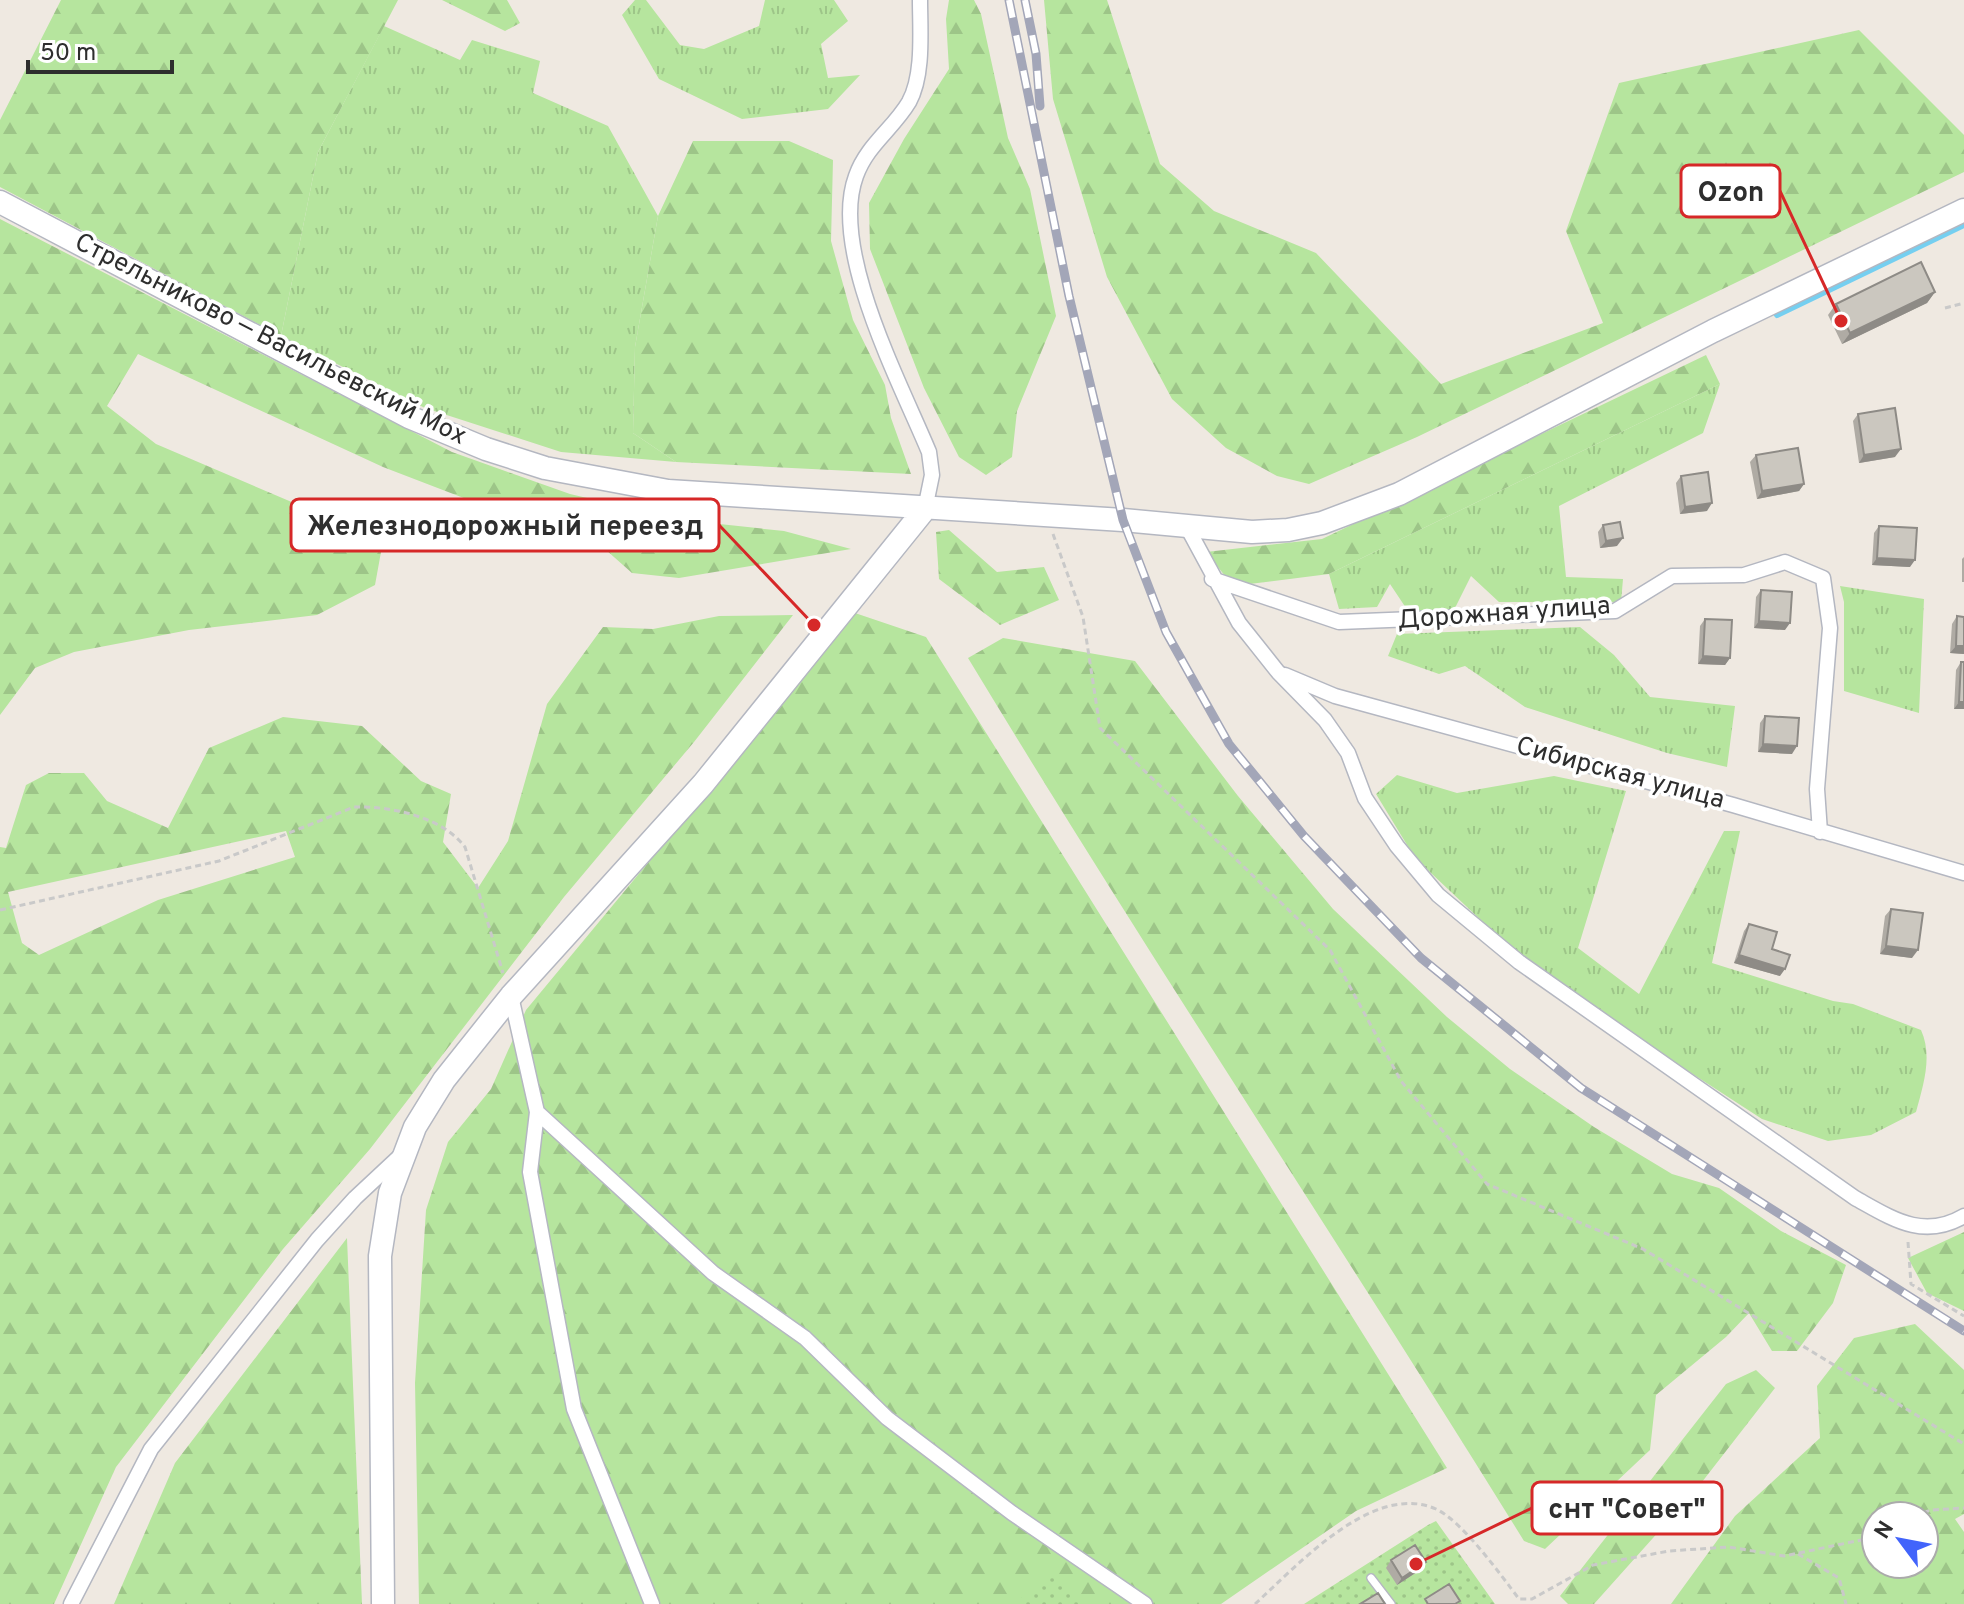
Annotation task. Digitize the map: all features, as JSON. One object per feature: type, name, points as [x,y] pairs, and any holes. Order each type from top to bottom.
[{"type":"main road","name":"Стрельниково — Васильевский Мох","points":[[0,202],[400,412],[505,456],[586,478],[658,490],[1234,531],[1288,530],[1340,517],[1385,500],[1713,331],[1964,210]]},
{"type":"main road","points":[[383,1604],[380,1256],[385,1214],[403,1153],[436,1091],[511,996],[703,784],[925,509]]},
{"type":"street","points":[[920,0],[917,73],[910,100],[863,159],[850,197],[848,222],[856,267],[929,452],[932,475],[925,509]]},
{"type":"street","points":[[1187,527],[1212,579],[1239,623],[1278,672],[1325,720],[1348,753],[1365,798],[1397,846],[1438,895],[1519,962],[1601,1022],[1855,1198],[1907,1226],[1947,1226],[1964,1216]]},
{"type":"street","name":"Дорожная улица","points":[[1212,579],[1339,622],[1615,611],[1672,576],[1744,575],[1785,562],[1823,578],[1830,628],[1817,789],[1820,832]]},
{"type":"street","name":"Сибирская улица","points":[[1278,672],[1335,696],[1964,873]]},
{"type":"street","points":[[511,996],[537,1112],[530,1172],[574,1409],[652,1604]]},
{"type":"street","points":[[537,1112],[713,1273],[805,1338],[887,1418],[1012,1513],[1145,1604]]},
{"type":"street","points":[[71,1604],[151,1449],[317,1240],[355,1198],[403,1153]]},
{"type":"lane","points":[[1371,1578],[1391,1604]]},
{"type":"path","points":[[1945,308],[1964,303]]},
{"type":"path","points":[[1046,517],[1083,617],[1100,728],[1330,950],[1401,1081],[1487,1184],[1643,1249],[1964,1444]]},
{"type":"path","points":[[0,910],[219,861],[354,807],[371,807],[423,819],[453,832],[459,840],[485,906],[511,996]]},
{"type":"path","points":[[1907,1226],[1911,1284],[1964,1316]]},
{"type":"path","points":[[1255,1604],[1307,1557],[1371,1509],[1407,1504],[1437,1509],[1480,1548],[1519,1599],[1532,1599],[1593,1565],[1669,1551],[1729,1547],[1784,1556],[1860,1540]]},
{"type":"path","points":[[1940,1509],[1964,1508]]},
{"type":"path","points":[[1798,1554],[1839,1578],[1846,1604]]},
{"type":"green space","points":[[61,0],[398,0],[318,152],[281,336],[0,187],[0,120]]},
{"type":"green space","points":[[442,0],[507,0],[520,23],[505,31]]},
{"type":"green space","points":[[635,0],[646,0],[680,45],[704,49],[759,26],[765,0],[834,0],[848,21],[821,44],[828,78],[860,75],[828,109],[742,119],[659,79],[622,15]]},
{"type":"green space","points":[[949,0],[974,0],[981,14],[1008,138],[1030,189],[1056,316],[1017,411],[1012,457],[986,475],[959,457],[924,388],[870,249],[869,203],[904,139],[949,69],[946,19]]},
{"type":"green space","points":[[1044,0],[1107,0],[1160,164],[1214,211],[1316,253],[1441,384],[1603,323],[1566,231],[1619,83],[1859,30],[1964,135],[1964,172],[1417,437],[1309,484],[1277,476],[1226,448],[1172,399],[1107,277],[1053,99]]},
{"type":"green space","points":[[384,26],[460,60],[472,40],[540,61],[533,93],[608,126],[658,216],[635,347],[633,433],[676,462],[561,452],[425,408],[281,336],[318,152]]},
{"type":"green space","points":[[693,141],[789,141],[833,160],[831,241],[853,320],[885,385],[891,418],[911,474],[676,462],[633,433],[635,347],[658,216]]},
{"type":"green space","points":[[0,219],[452,452],[570,494],[682,520],[784,531],[851,549],[679,578],[632,573],[597,542],[534,525],[383,467],[138,354],[107,406],[156,444],[383,541],[375,585],[317,615],[189,630],[74,652],[35,668],[0,715]]},
{"type":"green space","points":[[1706,355],[1720,384],[1329,574],[1233,586],[1206,552],[1322,539]]},
{"type":"green space","points":[[1720,384],[1703,433],[1559,506],[1566,577],[1623,579],[1621,602],[1499,602],[1471,576],[1450,618],[1406,608],[1390,584],[1377,607],[1339,609],[1329,574]]},
{"type":"green space","points":[[949,530],[997,572],[1044,567],[1059,600],[1000,625],[939,579],[936,532]]},
{"type":"green space","points":[[1840,586],[1924,599],[1919,713],[1844,691],[1844,602]]},
{"type":"green space","points":[[855,613],[926,637],[1447,1468],[1356,1511],[1221,1604],[419,1604],[415,1383],[426,1210],[448,1142],[491,1089],[526,1010]]},
{"type":"green space","points":[[793,615],[694,742],[564,897],[370,1149],[283,1249],[116,1467],[54,1604],[0,1604],[0,847],[6,848],[26,785],[49,773],[84,773],[107,801],[168,828],[209,748],[283,717],[362,726],[421,781],[451,794],[443,842],[478,888],[508,841],[547,704],[603,627],[653,629],[719,616]],"holes":[[[286,831],[295,857],[158,900],[39,955],[22,943],[8,892]]]},
{"type":"green space","points":[[1580,627],[1614,655],[1650,697],[1735,706],[1727,767],[1667,753],[1525,707],[1465,666],[1439,674],[1388,656],[1397,634]]},
{"type":"green space","points":[[1003,638],[1135,661],[1238,796],[1333,909],[1447,1017],[1510,1069],[1594,1127],[1672,1174],[1719,1188],[1781,1231],[1846,1265],[1833,1303],[1797,1351],[1772,1351],[1749,1313],[1726,1337],[1656,1395],[1650,1450],[1545,1549],[1524,1541],[968,658]]},
{"type":"green space","points":[[1397,775],[1457,793],[1554,776],[1626,791],[1578,948],[1639,994],[1724,831],[1740,831],[1712,963],[1833,1001],[1853,1004],[1921,1030],[1927,1061],[1916,1112],[1871,1135],[1828,1141],[1762,1119],[1668,1058],[1502,940],[1415,858],[1376,794]]},
{"type":"green space","points":[[1964,1232],[1964,1311],[1927,1293],[1908,1258]]},
{"type":"green space","points":[[347,1238],[362,1604],[114,1604],[175,1463]]},
{"type":"green space","points":[[1915,1324],[1964,1370],[1964,1514],[1955,1519],[1964,1532],[1964,1604],[1671,1604],[1735,1516],[1820,1438],[1817,1386],[1854,1338]]},
{"type":"green space","points":[[1756,1370],[1775,1388],[1695,1491],[1594,1604],[1568,1604],[1560,1596],[1726,1384]]},
{"type":"green space","points":[[1436,1521],[1495,1604],[1304,1604],[1428,1525]]},
{"type":"green space","points":[[1054,1570],[1086,1604],[1014,1604]]},
{"type":"building","points":[[1921,262],[1935,292],[1850,333],[1836,304]]},
{"type":"building","points":[[1895,408],[1901,449],[1864,455],[1858,414]]},
{"type":"building","points":[[1798,448],[1804,484],[1762,491],[1756,455]]},
{"type":"building","points":[[1708,472],[1712,503],[1685,507],[1681,476]]},
{"type":"building","points":[[1620,522],[1623,538],[1606,541],[1603,525]]},
{"type":"building","points":[[1879,526],[1917,528],[1915,560],[1877,558]]},
{"type":"building","points":[[1761,590],[1792,592],[1790,623],[1759,621]]},
{"type":"building","points":[[1957,616],[1964,617],[1964,646],[1956,646]]},
{"type":"building","points":[[1705,619],[1732,620],[1730,658],[1703,656]]},
{"type":"building","points":[[1961,662],[1964,662],[1964,702],[1959,702]]},
{"type":"building","points":[[1765,716],[1799,718],[1797,746],[1763,744]]},
{"type":"building","points":[[1891,909],[1923,913],[1918,950],[1886,946]]},
{"type":"building","points":[[1749,924],[1777,932],[1772,949],[1790,955],[1785,969],[1739,955]]},
{"type":"building","points":[[1415,1545],[1426,1562],[1402,1578],[1391,1560]]},
{"type":"building","points":[[1449,1584],[1460,1601],[1455,1604],[1428,1604],[1425,1599]]},
{"type":"building","points":[[1378,1593],[1385,1604],[1360,1604]]},
{"type":"waterway","points":[[1777,315],[1964,225]]},
{"type":"railway","points":[[1009,0],[1069,296],[1123,520],[1166,632],[1229,744],[1304,836],[1421,958],[1581,1088],[1964,1331]]},
{"type":"railway","points":[[1025,0],[1036,54],[1040,106]]},
{"type":"place","name":"Ozon","points":[[1841,321]]},
{"type":"place","name":"Железнодорожный переезд","points":[[814,625]]},
{"type":"place","name":"снт \"Совет\"","points":[[1416,1564]]}]
